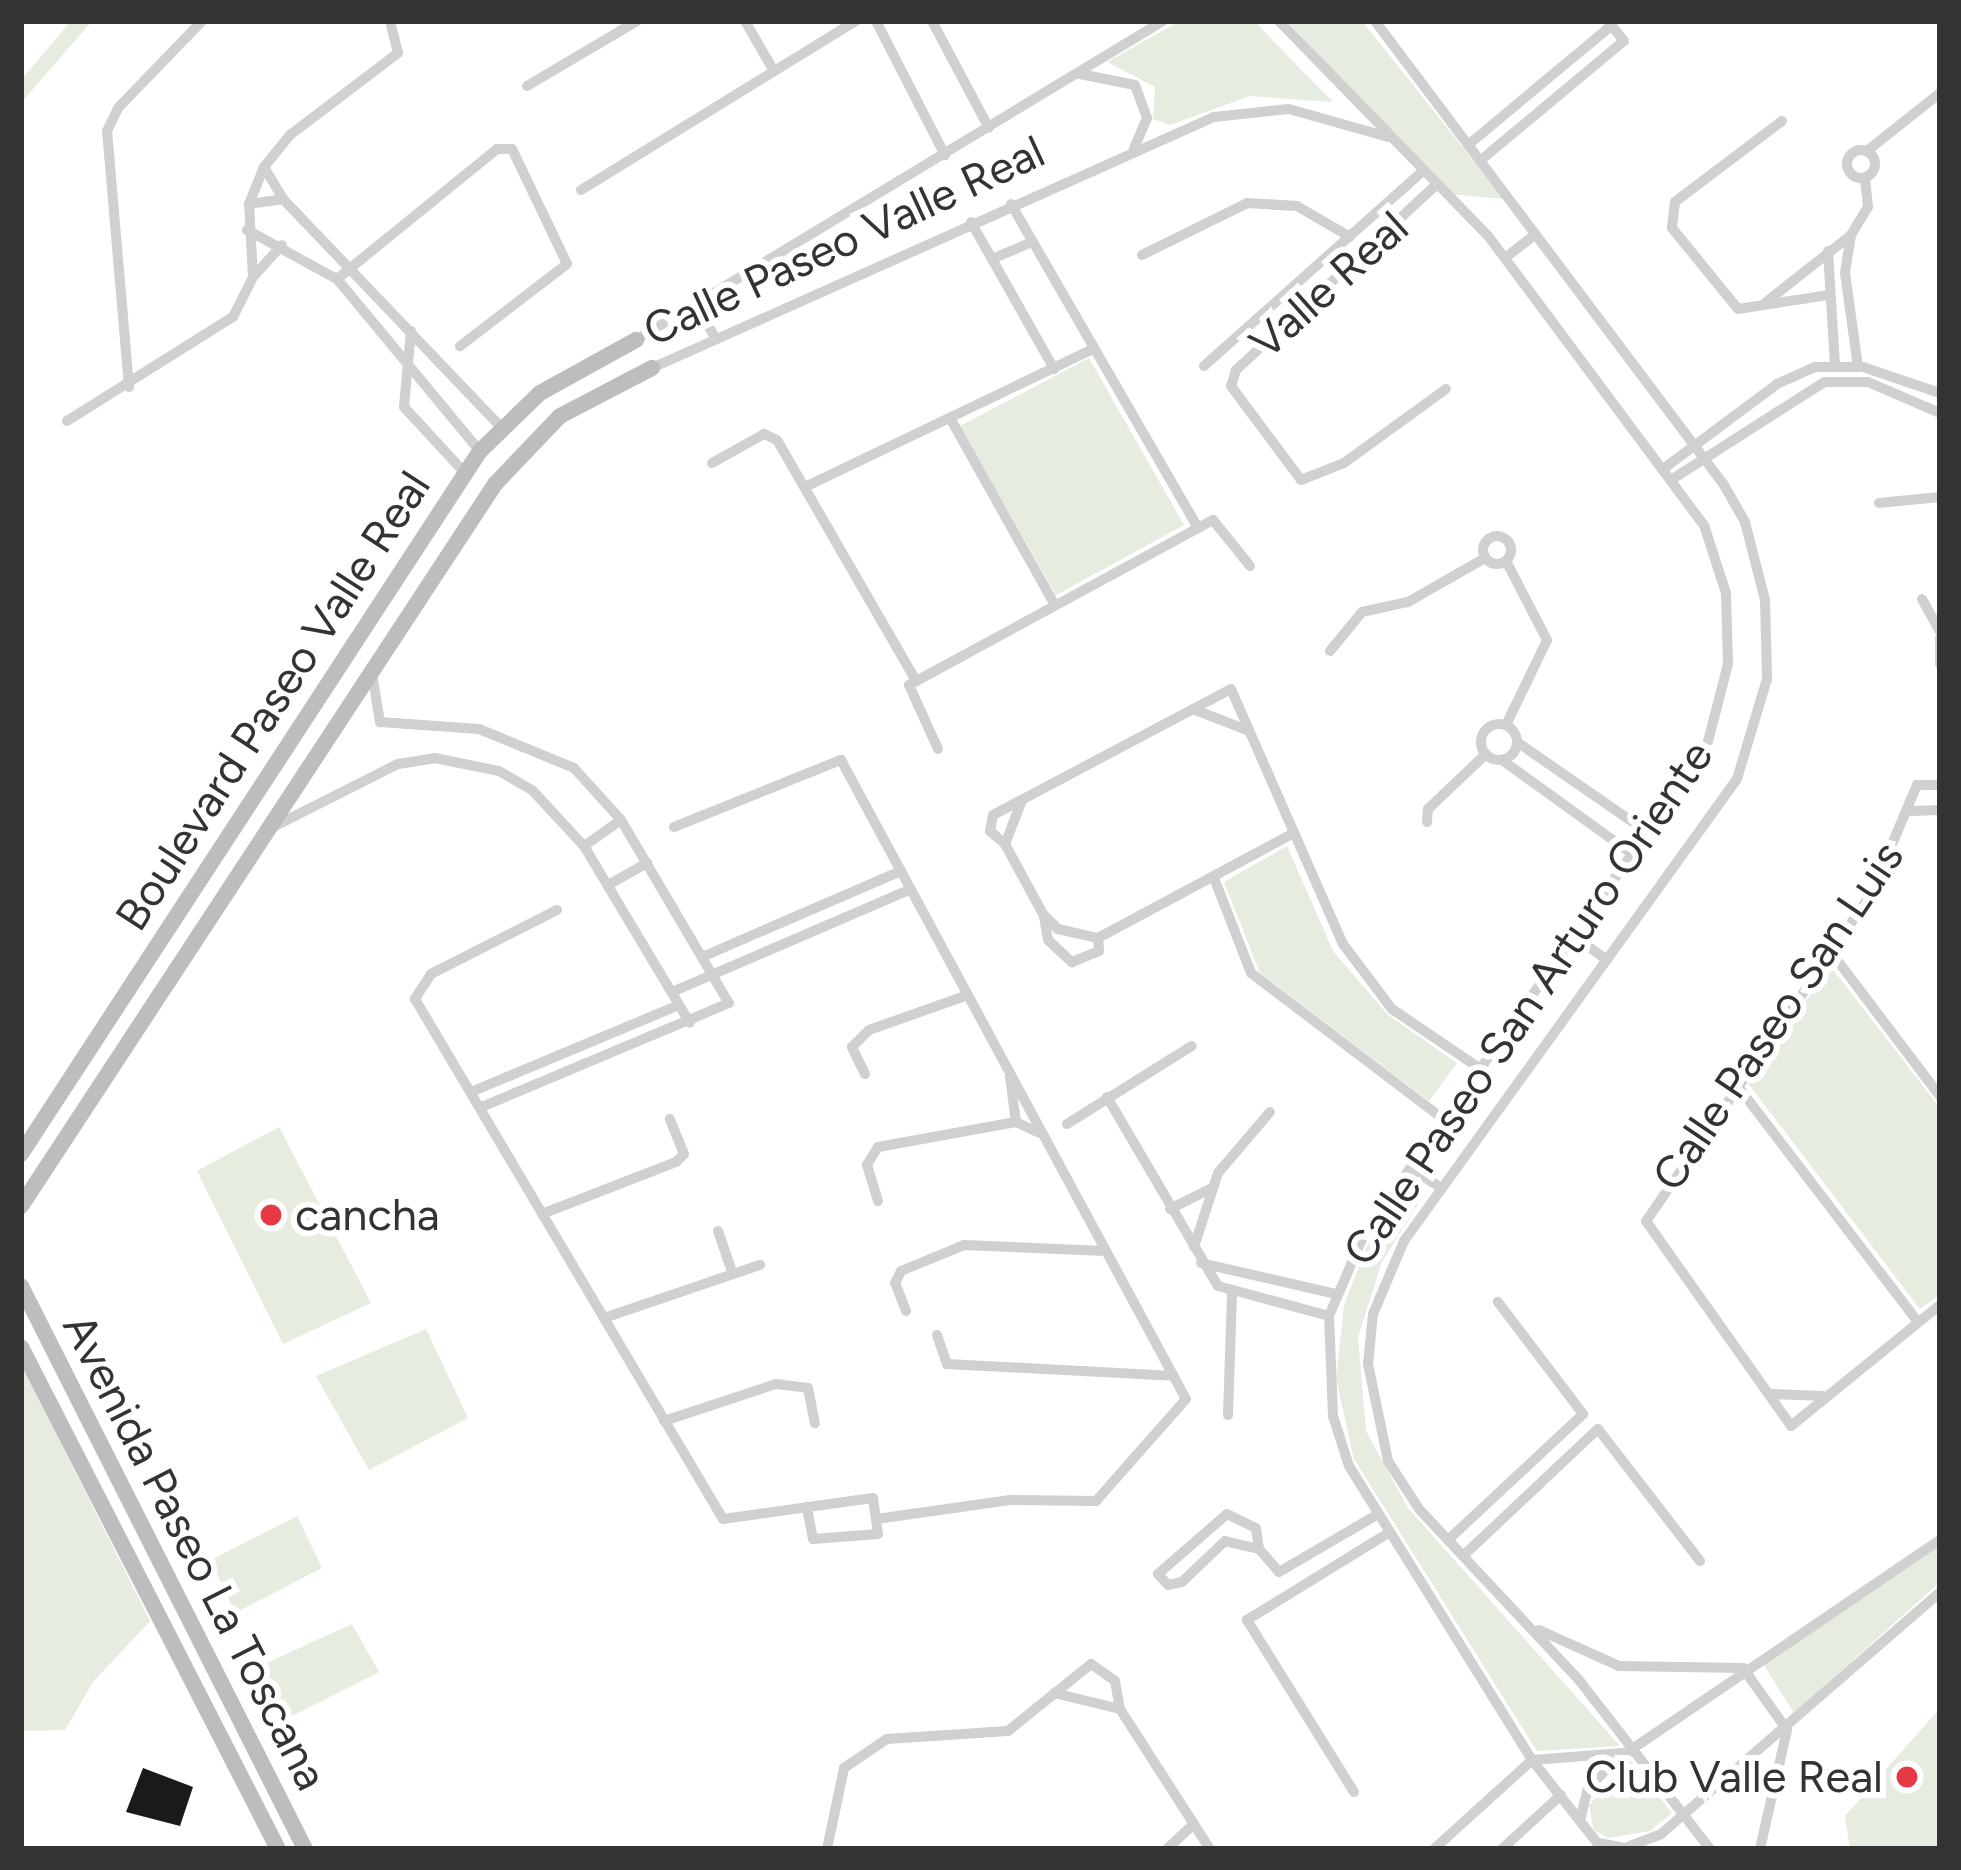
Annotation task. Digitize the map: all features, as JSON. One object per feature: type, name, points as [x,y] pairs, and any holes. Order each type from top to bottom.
[{"type":"street","points":[[129,387],[107,131],[202,21]]},
{"type":"street","points":[[253,277],[247,230],[250,203],[264,167],[290,135],[398,53],[390,21]]},
{"type":"street","points":[[527,86],[637,21]]},
{"type":"street","points":[[746,21],[771,66]]},
{"type":"street","points":[[581,190],[771,66],[856,21]]},
{"type":"street","points":[[876,21],[944,155]]},
{"type":"street","points":[[932,21],[988,128]]},
{"type":"street","name":"Calle Paseo Valle Real","points":[[629,344],[698,307],[1163,21]]},
{"type":"street","name":"Calle Paseo San Arturo Oriente","points":[[1279,21],[1505,258],[1671,480],[1719,561],[1730,629],[1706,749],[1411,1169],[1336,1294],[1329,1316],[1333,1416],[1375,1516],[1532,1760],[1599,1845]]},
{"type":"street","name":"Calle Paseo San Arturo Oriente","points":[[1376,21],[1703,458],[1757,560],[1767,679],[1737,779],[1442,1188],[1387,1274],[1368,1364],[1388,1461],[1448,1540],[1526,1622],[1710,1849]]},
{"type":"street","points":[[1468,145],[1610,23],[1624,41],[1481,160]]},
{"type":"street","points":[[1080,74],[1135,85],[1147,118],[1134,149]]},
{"type":"street","points":[[1536,88],[1549,104]]},
{"type":"street","points":[[1865,177],[1847,163],[1940,93]]},
{"type":"street","name":"Calle Paseo Valle Real","points":[[584,402],[714,336],[1134,149],[1259,109],[1331,117],[1396,141]]},
{"type":"street","points":[[1782,122],[1670,215],[1727,302],[1828,296]]},
{"type":"street","points":[[337,279],[496,149],[512,149],[567,264],[460,346]]},
{"type":"street","points":[[1765,303],[1851,235],[1868,206],[1865,177],[1874,164],[1867,151]]},
{"type":"street","points":[[264,167],[283,199],[501,427]]},
{"type":"street","points":[[1204,366],[1424,170]]},
{"type":"street","name":"Valle Real","points":[[1437,184],[1236,370],[1231,386],[1301,480],[1343,463],[1446,389]]},
{"type":"street","points":[[250,203],[283,199]]},
{"type":"street","points":[[1142,255],[1247,203],[1297,206],[1350,237]]},
{"type":"street","points":[[1011,204],[1091,350],[1198,528]]},
{"type":"street","points":[[971,222],[1054,369]]},
{"type":"street","points":[[247,230],[337,279],[480,451]]},
{"type":"street","points":[[1505,258],[1534,235]]},
{"type":"street","points":[[1851,235],[1858,367]]},
{"type":"street","points":[[992,259],[1032,242]]},
{"type":"street","points":[[67,421],[129,387],[233,316],[253,277],[282,245]]},
{"type":"street","points":[[1829,248],[1835,365]]},
{"type":"street","points":[[698,307],[714,336]]},
{"type":"street","points":[[1830,319],[1852,316]]},
{"type":"street","points":[[412,331],[404,356],[404,407],[465,473]]},
{"type":"street","points":[[629,344],[644,372]]},
{"type":"street","name":"Boulevard Paseo Valle Real","points":[[21,1154],[480,451],[501,427],[570,375],[629,344]]},
{"type":"street","points":[[805,487],[1091,350]]},
{"type":"street","points":[[1663,469],[1788,377],[1835,365],[1858,367],[1940,393]]},
{"type":"street","points":[[570,375],[584,402]]},
{"type":"street","points":[[1671,480],[1824,382],[1868,382],[1940,413]]},
{"type":"street","name":"Boulevard Paseo Valle Real","points":[[21,1206],[373,680],[495,484],[538,433],[584,402]]},
{"type":"street","points":[[950,418],[1055,605]]},
{"type":"street","points":[[712,463],[769,434],[805,487],[916,681]]},
{"type":"street","points":[[1880,503],[1940,497]]},
{"type":"street","points":[[938,748],[907,695],[916,681],[1198,528],[1221,520],[1250,566]]},
{"type":"street","points":[[1485,558],[1484,543],[1497,535],[1511,548],[1506,561],[1547,640],[1506,725],[1484,732],[1486,754]]},
{"type":"street","points":[[1330,651],[1362,613],[1408,602],[1485,558],[1506,561]]},
{"type":"street","points":[[1922,599],[1940,635],[1940,664]]},
{"type":"street","points":[[361,630],[384,632],[394,648]]},
{"type":"street","points":[[373,680],[380,722],[479,729],[533,746],[574,768],[621,820],[730,1003],[481,1108]]},
{"type":"street","points":[[1294,833],[1098,938],[1058,929],[1043,914],[988,822],[1231,689],[1343,944],[1392,1009],[1482,1070]]},
{"type":"street","points":[[1193,709],[1250,731]]},
{"type":"street","points":[[1506,725],[1517,742],[1650,834]]},
{"type":"street","points":[[1502,760],[1517,742]]},
{"type":"street","points":[[1486,754],[1502,760],[1635,856]]},
{"type":"street","points":[[1427,822],[1427,808],[1486,754]]},
{"type":"street","points":[[275,826],[372,771],[435,758],[470,760],[533,791],[584,846],[690,1023]]},
{"type":"street","points":[[674,827],[841,760],[1186,1399],[1181,1416],[1096,1501],[1010,1501],[876,1519]]},
{"type":"street","name":"Calle Paseo San Luis","points":[[1940,785],[1917,785],[1912,811],[1831,952],[1646,1221],[1795,1427],[1823,1396],[1940,1305]]},
{"type":"street","points":[[1005,844],[1023,800]]},
{"type":"street","name":"Calle Paseo San Luis","points":[[1912,811],[1940,810]]},
{"type":"street","points":[[584,846],[621,820]]},
{"type":"street","points":[[608,885],[646,863]]},
{"type":"street","points":[[702,957],[901,871]]},
{"type":"street","points":[[1214,878],[1251,973],[1446,1121]]},
{"type":"street","points":[[672,992],[910,889]]},
{"type":"street","points":[[557,910],[415,991],[723,1520],[807,1507],[873,1498],[878,1534],[813,1539],[807,1507]]},
{"type":"street","points":[[1043,914],[1048,940],[1072,962],[1099,950],[1098,938]]},
{"type":"street","points":[[1576,938],[1607,960]]},
{"type":"street","points":[[1831,952],[1940,1096]]},
{"type":"street","points":[[865,1074],[853,1047],[869,1030],[968,995]]},
{"type":"street","points":[[471,1092],[680,1005]]},
{"type":"street","points":[[1067,1124],[1192,1046]]},
{"type":"street","points":[[1009,1068],[1016,1122]]},
{"type":"street","points":[[1736,1084],[1918,1322]]},
{"type":"street","points":[[1107,1097],[1201,1263],[1232,1293],[1329,1316]]},
{"type":"street","points":[[1193,1250],[1210,1189],[1270,1112]]},
{"type":"street","points":[[542,1214],[676,1162],[684,1154],[670,1119]]},
{"type":"street","points":[[878,1202],[867,1166],[878,1148],[1016,1122],[1043,1135]]},
{"type":"street","points":[[1411,1169],[1442,1188]]},
{"type":"street","points":[[1170,1209],[1210,1189]]},
{"type":"street","points":[[718,1231],[731,1268]]},
{"type":"street","points":[[906,1311],[895,1283],[901,1271],[964,1245],[1106,1251]]},
{"type":"street","points":[[1201,1263],[1336,1294]]},
{"type":"street","points":[[604,1318],[731,1268],[760,1265]]},
{"type":"street","name":"Avenida Paseo La Toscana","points":[[21,1286],[300,1841]]},
{"type":"street","points":[[1228,1415],[1232,1293]]},
{"type":"street","points":[[1448,1540],[1583,1414],[1498,1302]]},
{"type":"street","points":[[937,1334],[947,1364],[1174,1376]]},
{"type":"street","name":"Avenida Paseo La Toscana","points":[[21,1347],[276,1846]]},
{"type":"street","points":[[664,1421],[776,1384],[808,1388],[815,1423]]},
{"type":"street","points":[[1772,1394],[1823,1396]]},
{"type":"street","points":[[1463,1556],[1598,1429],[1700,1561]]},
{"type":"street","points":[[95,1493],[116,1482]]},
{"type":"street","points":[[1259,1549],[1256,1528],[1227,1514],[1158,1574],[1168,1585],[1182,1582],[1225,1541],[1259,1549],[1286,1571],[1375,1516]]},
{"type":"street","points":[[1354,1792],[1247,1620],[1387,1534]]},
{"type":"street","points":[[1580,1820],[1588,1789],[1629,1750],[1743,1668],[1940,1540]]},
{"type":"street","points":[[1599,1845],[1643,1844],[1685,1816],[1940,1592]]},
{"type":"street","name":"Calle Paseo San Arturo Oriente","points":[[1526,1622],[1619,1666],[1743,1668]]},
{"type":"street","points":[[827,1849],[839,1776],[881,1742],[1008,1731],[1090,1664],[1114,1681],[1120,1709],[1210,1849]]},
{"type":"street","points":[[1743,1668],[1787,1730],[1760,1849]]},
{"type":"street","points":[[1054,1693],[1120,1709]]},
{"type":"street","points":[[206,1712],[229,1704]]},
{"type":"street","points":[[227,1753],[249,1742]]},
{"type":"street","points":[[1434,1849],[1532,1760],[1629,1750]]},
{"type":"street","points":[[1502,1849],[1561,1795]]},
{"type":"street","points":[[1167,1849],[1194,1824]]},
{"type":"street","points":[[276,1846],[300,1841]]},
{"type":"shaded area","points":[[71,21],[92,21],[21,103],[21,80]]},
{"type":"shaded area","points":[[1180,21],[1254,21],[1333,102],[1250,96],[1170,125],[1153,119],[1155,87],[1107,62]]},
{"type":"shaded area","points":[[1287,21],[1362,21],[1504,199],[1450,194]]},
{"type":"shaded area","points":[[1089,358],[1184,525],[1056,595],[960,426]]},
{"type":"shaded area","points":[[1287,846],[1333,951],[1388,1015],[1457,1063],[1429,1101],[1260,973],[1224,882]]},
{"type":"shaded area","points":[[1831,967],[1940,1108],[1940,1294],[1920,1309],[1747,1082]]},
{"type":"shaded area","name":"cancha","points":[[279,1127],[371,1303],[283,1344],[197,1171]]},
{"type":"shaded area","points":[[1411,1181],[1423,1185],[1422,1198],[1382,1262],[1358,1337],[1366,1431],[1408,1508],[1620,1746],[1537,1751],[1354,1459],[1336,1379],[1344,1305],[1369,1241]]},
{"type":"shaded area","name":"cancha","points":[[426,1329],[468,1418],[369,1470],[316,1376]]},
{"type":"shaded area","points":[[21,1363],[150,1621],[93,1682],[65,1730],[21,1731]]},
{"type":"shaded area","points":[[297,1516],[322,1568],[235,1613],[211,1560]]},
{"type":"shaded area","points":[[1940,1544],[1940,1582],[1794,1713],[1763,1664]]},
{"type":"shaded area","points":[[352,1624],[379,1672],[290,1717],[260,1666]]},
{"type":"shaded area","name":"Club Valle Real","points":[[1940,1708],[1940,1849],[1850,1849],[1845,1816]]},
{"type":"shaded area","points":[[1631,1761],[1672,1813],[1650,1831],[1608,1838],[1594,1830],[1589,1805]]},
{"type":"building","points":[[143,1768],[193,1787],[180,1826],[126,1812]]},
{"type":"place","name":"cancha","points":[[271,1215]]},
{"type":"place","name":"Club Valle Real","points":[[1907,1777]]}]
